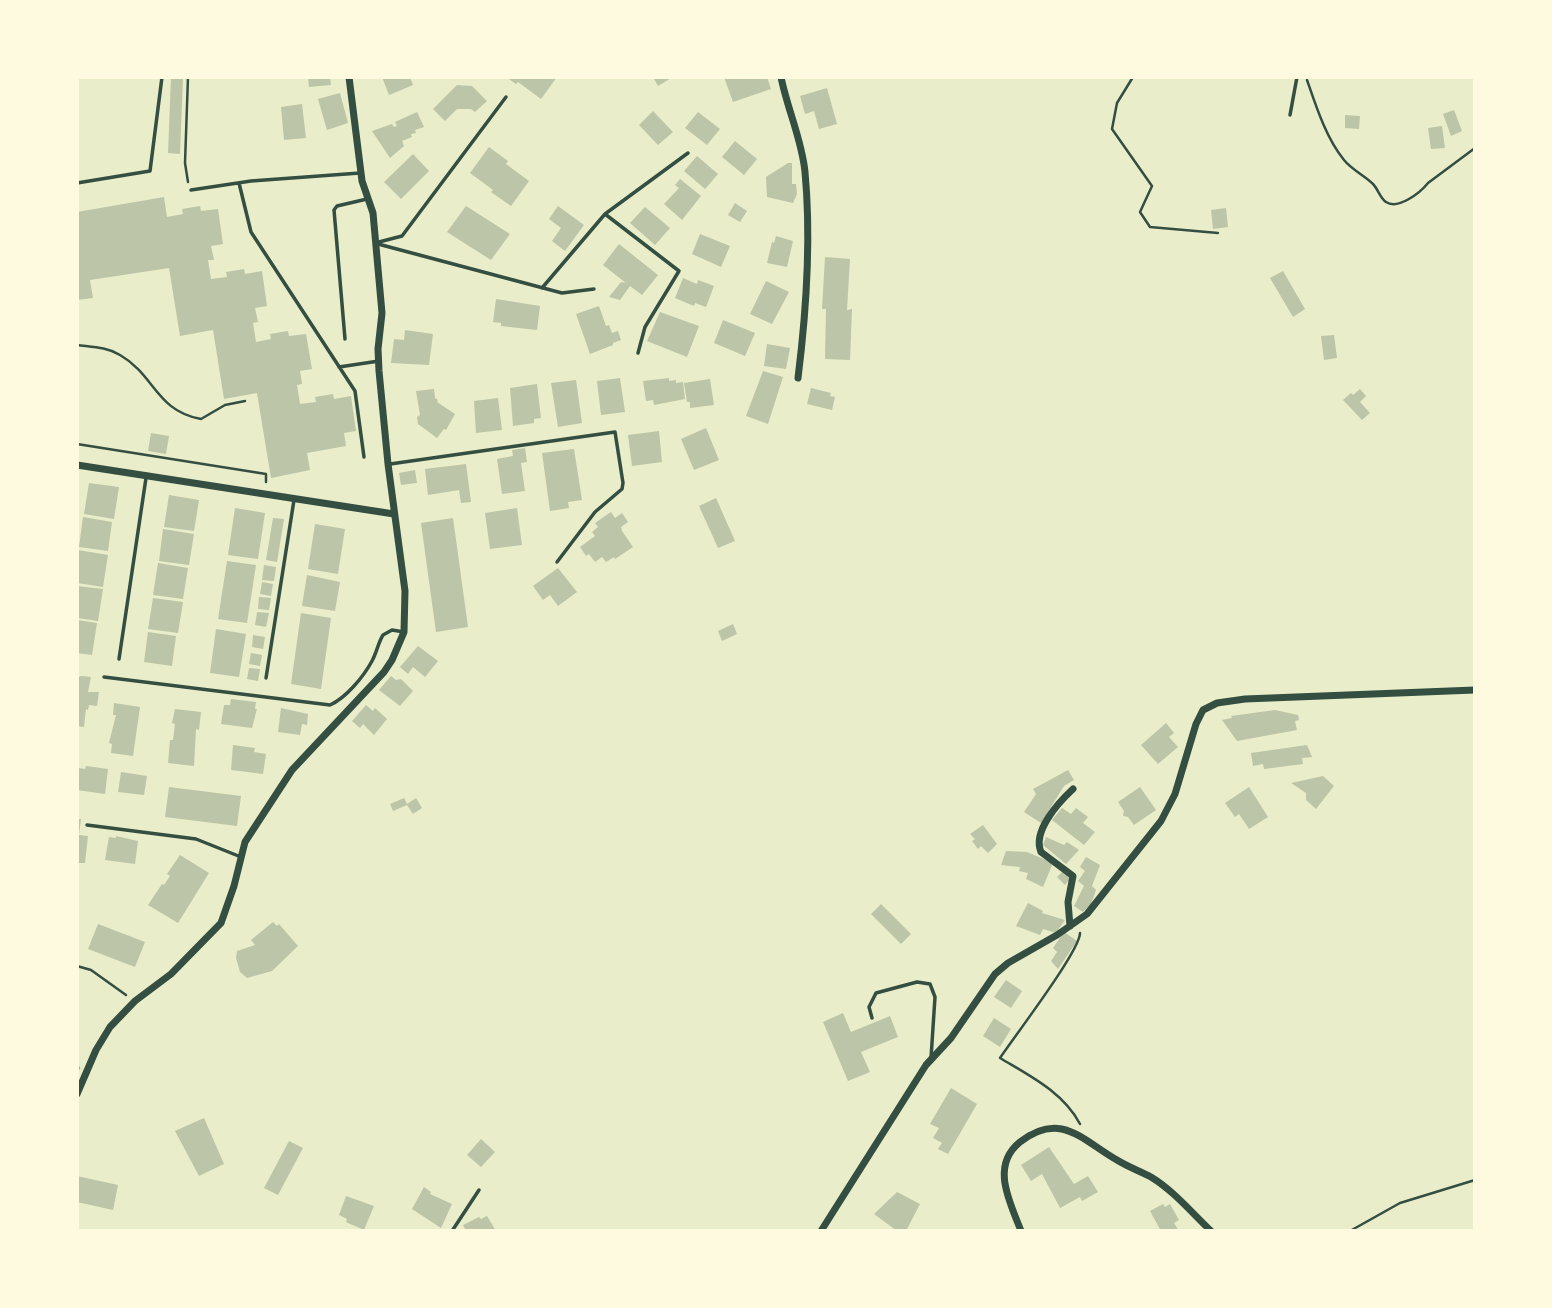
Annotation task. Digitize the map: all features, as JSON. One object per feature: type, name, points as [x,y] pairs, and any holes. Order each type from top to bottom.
[{"type":"street","points":[[77,1094],[96,1050],[110,1027],[135,1001],[171,974],[220,923],[234,886],[245,842],[292,770],[384,672],[404,632],[405,591],[388,464],[379,361],[382,313],[376,243],[373,213],[361,173],[349,77]]},
{"type":"street","points":[[781,77],[805,169],[805,328],[798,378]]},
{"type":"street","points":[[77,465],[394,514]]},
{"type":"street","points":[[821,1231],[930,1060],[951,1038],[978,996],[1001,967],[1081,920],[1167,811],[1175,794],[1196,724],[1207,707],[1245,699],[1475,690]]},
{"type":"street","points":[[1070,926],[1068,902],[1073,876],[1041,852],[1039,847],[1040,836],[1046,824],[1058,804],[1073,789]]},
{"type":"street","points":[[1021,1231],[1002,1177],[1013,1149],[1033,1134],[1047,1130],[1069,1130],[1084,1137],[1108,1155],[1162,1185],[1211,1231]]},
{"type":"lane","points":[[77,183],[150,171],[162,77]]},
{"type":"lane","points":[[1290,115],[1297,77]]},
{"type":"lane","points":[[376,243],[402,236],[506,97]]},
{"type":"lane","points":[[542,288],[605,214],[688,153]]},
{"type":"lane","points":[[191,190],[239,183],[361,173]]},
{"type":"lane","points":[[239,183],[247,225],[355,391],[364,457]]},
{"type":"lane","points":[[345,339],[334,210],[337,206],[368,199]]},
{"type":"lane","points":[[605,214],[678,271],[645,327],[638,353]]},
{"type":"lane","points":[[376,243],[562,293],[594,289]]},
{"type":"lane","points":[[339,368],[379,361]]},
{"type":"lane","points":[[388,464],[615,432],[622,489],[595,512],[556,562]]},
{"type":"lane","points":[[119,659],[146,475]]},
{"type":"lane","points":[[266,678],[295,499]]},
{"type":"lane","points":[[104,677],[330,705],[364,674],[383,635],[392,631],[404,632]]},
{"type":"lane","points":[[86,825],[196,839],[241,857]]},
{"type":"lane","points":[[872,1018],[869,1007],[876,993],[916,982],[930,984],[935,998],[930,1060]]},
{"type":"lane","points":[[452,1231],[479,1190]]},
{"type":"path","points":[[188,77],[184,163],[191,190]]},
{"type":"path","points":[[1133,77],[1117,103],[1112,129],[1152,186],[1139,212],[1150,227],[1218,233]]},
{"type":"path","points":[[1306,77],[1319,111],[1343,159],[1372,183],[1389,204],[1399,203],[1422,190],[1475,148]]},
{"type":"path","points":[[77,345],[107,349],[121,355],[140,370],[166,404],[190,417],[201,419],[225,405],[245,401]]},
{"type":"path","points":[[77,444],[266,474],[265,495]]},
{"type":"path","points":[[1081,920],[1080,940],[1069,959],[1000,1058],[1053,1091],[1075,1115],[1084,1137]]},
{"type":"path","points":[[77,966],[91,970],[135,1001]]},
{"type":"path","points":[[1350,1231],[1400,1203],[1475,1180]]},
{"type":"building","points":[[171,77],[183,77],[180,154],[168,153]]},
{"type":"building","points":[[308,77],[330,77],[331,85],[309,87]]},
{"type":"building","points":[[382,77],[410,77],[413,85],[389,95]]},
{"type":"building","points":[[506,77],[557,77],[541,99],[518,82],[516,84]]},
{"type":"building","points":[[653,77],[673,77],[658,86]]},
{"type":"building","points":[[724,77],[767,77],[771,89],[733,102]]},
{"type":"building","points":[[457,85],[472,86],[487,101],[475,112],[471,109],[457,109],[445,121],[433,109]]},
{"type":"building","points":[[827,88],[837,124],[819,129],[814,111],[805,114],[800,96]]},
{"type":"building","points":[[340,93],[348,123],[327,130],[318,99]]},
{"type":"building","points":[[302,104],[306,138],[284,140],[281,107]]},
{"type":"building","points":[[1454,110],[1462,131],[1451,136],[1443,114]]},
{"type":"building","points":[[653,111],[673,132],[658,145],[639,125]]},
{"type":"building","points":[[417,112],[424,127],[415,130],[416,133],[411,134],[412,137],[402,141],[404,146],[390,158],[372,131],[392,124],[397,126],[395,122]]},
{"type":"building","points":[[698,112],[720,129],[707,145],[685,128]]},
{"type":"building","points":[[1345,115],[1360,116],[1359,129],[1345,128]]},
{"type":"building","points":[[1442,126],[1445,148],[1431,149],[1428,128]]},
{"type":"building","points":[[735,141],[757,159],[744,175],[722,157]]},
{"type":"building","points":[[489,147],[529,181],[511,206],[470,173]]},
{"type":"building","points":[[413,154],[429,171],[401,199],[384,182]]},
{"type":"building","points":[[697,156],[718,174],[705,189],[684,171]]},
{"type":"building","points":[[792,163],[792,184],[796,184],[797,194],[793,203],[767,197],[766,177]]},
{"type":"building","points":[[680,179],[701,196],[682,220],[664,204],[679,188],[675,185]]},
{"type":"building","points":[[164,197],[167,217],[183,214],[182,209],[200,206],[201,211],[218,209],[223,244],[211,246],[214,260],[208,260],[211,279],[227,277],[226,272],[244,269],[245,274],[262,271],[267,306],[255,308],[258,322],[253,323],[256,342],[271,339],[270,334],[288,331],[289,336],[306,334],[312,369],[300,371],[302,384],[297,385],[300,404],[316,402],[315,397],[333,394],[334,399],[351,396],[356,431],[344,433],[346,446],[307,453],[310,470],[271,478],[257,393],[224,399],[213,330],[180,336],[169,268],[90,280],[93,298],[77,300],[77,212]]},
{"type":"building","points":[[735,203],[747,211],[740,222],[728,215]]},
{"type":"building","points":[[466,206],[510,234],[491,260],[447,232]]},
{"type":"building","points":[[558,206],[584,225],[565,251],[552,241],[561,228],[549,219]]},
{"type":"building","points":[[645,207],[670,228],[655,245],[630,223]]},
{"type":"building","points":[[1226,208],[1228,227],[1213,229],[1211,210]]},
{"type":"building","points":[[700,234],[730,246],[721,267],[692,254]]},
{"type":"building","points":[[776,236],[793,241],[787,267],[767,263]]},
{"type":"building","points":[[619,244],[658,275],[642,295],[630,286],[620,300],[609,297],[621,282],[626,283],[603,265]]},
{"type":"building","points":[[825,257],[850,259],[847,310],[852,309],[850,360],[825,359],[826,309],[822,309]]},
{"type":"building","points":[[1283,271],[1305,309],[1293,317],[1270,278]]},
{"type":"building","points":[[683,278],[697,284],[698,280],[714,286],[706,307],[695,303],[694,306],[675,298]]},
{"type":"building","points":[[766,281],[789,292],[772,324],[750,314]]},
{"type":"building","points":[[496,299],[540,306],[537,330],[501,326],[501,323],[493,322]]},
{"type":"building","points":[[599,306],[606,326],[609,325],[612,333],[618,331],[621,340],[590,354],[576,314]]},
{"type":"building","points":[[660,312],[699,326],[687,357],[647,341]]},
{"type":"building","points":[[723,320],[755,333],[745,356],[714,343]]},
{"type":"building","points":[[405,330],[433,334],[429,365],[391,363],[394,339],[404,340]]},
{"type":"building","points":[[1334,335],[1337,358],[1324,360],[1321,336]]},
{"type":"building","points":[[767,344],[790,348],[786,369],[764,366]]},
{"type":"building","points":[[763,371],[783,377],[768,424],[746,416]]},
{"type":"building","points":[[620,378],[625,412],[601,415],[597,381]]},
{"type":"building","points":[[669,378],[669,381],[676,380],[676,383],[683,382],[685,399],[654,405],[653,400],[646,401],[643,381]]},
{"type":"building","points":[[710,379],[714,405],[690,408],[684,383]]},
{"type":"building","points":[[576,380],[582,423],[558,427],[551,383]]},
{"type":"building","points":[[537,384],[541,418],[534,419],[534,423],[513,426],[510,388]]},
{"type":"building","points":[[811,388],[831,393],[830,396],[835,397],[832,410],[807,404]]},
{"type":"building","points":[[434,389],[437,402],[455,414],[446,430],[437,438],[418,424],[417,417],[420,415],[416,391]]},
{"type":"building","points":[[1360,389],[1366,396],[1360,402],[1370,413],[1362,420],[1343,400]]},
{"type":"building","points":[[498,398],[502,430],[476,433],[474,401]]},
{"type":"building","points":[[706,428],[719,460],[694,470],[681,439]]},
{"type":"building","points":[[659,431],[662,462],[632,466],[628,435]]},
{"type":"building","points":[[151,433],[169,436],[166,454],[148,451]]},
{"type":"building","points":[[525,448],[527,462],[521,463],[525,491],[502,494],[497,459],[513,456],[512,450]]},
{"type":"building","points":[[574,449],[582,500],[568,502],[569,508],[550,511],[542,453]]},
{"type":"building","points":[[466,464],[471,502],[461,503],[459,490],[428,495],[425,469]]},
{"type":"building","points":[[415,470],[417,483],[401,485],[399,473]]},
{"type":"building","points":[[89,483],[119,487],[114,519],[84,514]]},
{"type":"building","points":[[169,495],[199,500],[194,531],[164,527]]},
{"type":"building","points":[[716,498],[735,541],[718,548],[699,506]]},
{"type":"building","points":[[235,508],[265,513],[258,559],[228,555]]},
{"type":"building","points":[[517,508],[522,545],[490,549],[485,513]]},
{"type":"building","points":[[611,512],[615,518],[622,513],[628,522],[621,527],[633,547],[615,559],[614,557],[606,562],[602,557],[595,562],[589,554],[586,556],[580,547],[595,536],[592,532],[598,527],[595,523]]},
{"type":"building","points":[[83,517],[112,522],[108,551],[79,547]]},
{"type":"building","points":[[273,518],[284,519],[277,562],[266,560]]},
{"type":"building","points":[[453,518],[468,627],[436,632],[421,523]]},
{"type":"building","points":[[315,524],[345,529],[338,574],[308,569]]},
{"type":"building","points":[[163,529],[194,534],[189,565],[159,561]]},
{"type":"building","points":[[78,550],[108,555],[103,587],[77,583]]},
{"type":"building","points":[[227,561],[256,565],[247,623],[218,619]]},
{"type":"building","points":[[158,563],[188,568],[183,599],[153,595]]},
{"type":"building","points":[[264,565],[276,567],[274,581],[262,580]]},
{"type":"building","points":[[558,568],[577,592],[558,606],[550,595],[543,600],[533,586]]},
{"type":"building","points":[[307,575],[340,582],[335,611],[302,606]]},
{"type":"building","points":[[262,582],[273,584],[271,596],[260,594]]},
{"type":"building","points":[[77,586],[103,589],[98,621],[77,618]]},
{"type":"building","points":[[259,597],[271,598],[269,610],[258,609]]},
{"type":"building","points":[[153,598],[183,602],[178,633],[148,629]]},
{"type":"building","points":[[257,612],[269,613],[266,627],[255,625]]},
{"type":"building","points":[[301,613],[331,618],[321,689],[291,684]]},
{"type":"building","points":[[77,620],[97,623],[92,655],[77,653]]},
{"type":"building","points":[[733,624],[737,634],[722,641],[718,631]]},
{"type":"building","points":[[216,629],[246,634],[239,677],[210,673]]},
{"type":"building","points":[[148,632],[176,636],[172,666],[144,662]]},
{"type":"building","points":[[253,635],[265,637],[263,649],[252,647]]},
{"type":"building","points":[[418,646],[438,661],[425,677],[413,667],[408,674],[400,667]]},
{"type":"building","points":[[251,653],[262,655],[260,666],[249,664]]},
{"type":"building","points":[[249,668],[260,669],[258,681],[247,679]]},
{"type":"building","points":[[391,676],[396,680],[401,679],[413,691],[400,706],[379,690]]},
{"type":"building","points":[[77,677],[91,677],[88,692],[99,692],[97,706],[89,705],[88,710],[86,709],[84,727],[77,726]]},
{"type":"building","points":[[231,699],[256,702],[252,728],[221,724],[224,705],[230,705]]},
{"type":"building","points":[[114,703],[140,707],[133,756],[111,753],[112,744],[109,743],[116,715],[113,715]]},
{"type":"building","points":[[366,705],[373,711],[375,708],[387,719],[374,735],[363,724],[360,728],[352,721]]},
{"type":"building","points":[[281,708],[308,714],[307,725],[302,724],[300,735],[278,732]]},
{"type":"building","points":[[175,709],[201,712],[199,730],[196,729],[194,766],[168,763]]},
{"type":"building","points":[[1275,710],[1298,715],[1299,720],[1295,721],[1297,730],[1237,741],[1222,720],[1232,718],[1231,716]]},
{"type":"building","points":[[1166,723],[1174,733],[1169,737],[1178,747],[1158,764],[1141,745]]},
{"type":"building","points":[[233,745],[255,748],[254,752],[266,754],[263,774],[231,770]]},
{"type":"building","points":[[1307,745],[1312,757],[1302,758],[1303,764],[1264,769],[1263,764],[1253,766],[1251,753]]},
{"type":"building","points":[[86,766],[108,769],[105,794],[77,790],[78,768],[85,769]]},
{"type":"building","points":[[1068,770],[1074,780],[1064,786],[1041,823],[1024,812],[1036,794],[1033,789]]},
{"type":"building","points":[[121,772],[147,776],[144,795],[118,792]]},
{"type":"building","points":[[1323,776],[1334,786],[1316,809],[1306,800],[1306,793],[1291,783]]},
{"type":"building","points":[[169,787],[241,796],[237,826],[165,817]]},
{"type":"building","points":[[1140,787],[1156,810],[1134,825],[1128,817],[1123,816],[1124,811],[1118,802]]},
{"type":"building","points":[[1249,787],[1268,817],[1249,829],[1239,814],[1235,817],[1225,803]]},
{"type":"building","points":[[404,798],[407,804],[416,798],[422,808],[413,814],[407,805],[393,811],[390,804]]},
{"type":"building","points":[[1062,808],[1071,814],[1076,808],[1088,817],[1083,823],[1095,832],[1084,845],[1052,820]]},
{"type":"building","points":[[77,819],[81,819],[79,835],[88,836],[85,863],[77,863]]},
{"type":"building","points":[[983,825],[997,844],[988,853],[981,846],[978,849],[970,834]]},
{"type":"building","points":[[109,837],[138,841],[135,864],[105,860]]},
{"type":"building","points":[[1046,837],[1064,845],[1067,842],[1079,850],[1066,864],[1043,845]]},
{"type":"building","points":[[1006,851],[1027,852],[1053,863],[1043,887],[1026,879],[1028,873],[1019,871],[1020,867],[1001,865]]},
{"type":"building","points":[[180,855],[209,873],[178,923],[148,905],[170,876],[167,874]]},
{"type":"building","points":[[1086,857],[1100,865],[1092,886],[1096,890],[1091,904],[1083,912],[1074,906],[1084,886],[1078,881],[1085,871],[1080,867]]},
{"type":"building","points":[[1063,871],[1071,878],[1065,885],[1057,877]]},
{"type":"building","points":[[1028,903],[1043,911],[1042,913],[1065,920],[1056,933],[1043,929],[1040,935],[1016,926]]},
{"type":"building","points":[[881,904],[911,934],[901,944],[871,914]]},
{"type":"building","points":[[273,922],[277,926],[279,924],[298,946],[272,971],[247,978],[240,972],[237,951],[255,945],[251,940]]},
{"type":"building","points":[[98,924],[145,942],[135,967],[88,949]]},
{"type":"building","points":[[1064,932],[1077,941],[1058,969],[1051,961],[1057,952],[1053,948]]},
{"type":"building","points":[[1006,980],[1022,991],[1011,1008],[994,997]]},
{"type":"building","points":[[843,1013],[851,1032],[890,1016],[898,1037],[861,1052],[870,1072],[848,1081],[823,1022]]},
{"type":"building","points":[[994,1018],[1011,1029],[1000,1047],[983,1036]]},
{"type":"building","points":[[951,1088],[977,1104],[948,1154],[938,1149],[942,1143],[933,1138],[939,1128],[930,1124]]},
{"type":"building","points":[[204,1118],[224,1164],[199,1176],[175,1131]]},
{"type":"building","points":[[481,1139],[495,1152],[481,1167],[467,1155]]},
{"type":"building","points":[[289,1141],[303,1148],[278,1195],[264,1188]]},
{"type":"building","points":[[1049,1147],[1074,1184],[1088,1176],[1098,1192],[1082,1201],[1080,1197],[1060,1208],[1042,1174],[1031,1181],[1021,1165]]},
{"type":"building","points":[[77,1176],[118,1185],[113,1210],[77,1202]]},
{"type":"building","points":[[424,1187],[430,1194],[452,1204],[441,1228],[412,1209]]},
{"type":"building","points":[[897,1192],[920,1204],[906,1231],[897,1231],[874,1214]]},
{"type":"building","points":[[346,1196],[374,1206],[364,1230],[346,1222],[347,1219],[339,1215]]},
{"type":"building","points":[[1163,1204],[1165,1207],[1170,1204],[1179,1220],[1174,1223],[1179,1231],[1161,1231],[1150,1211]]},
{"type":"building","points":[[487,1216],[496,1231],[466,1231],[463,1225]]}]
